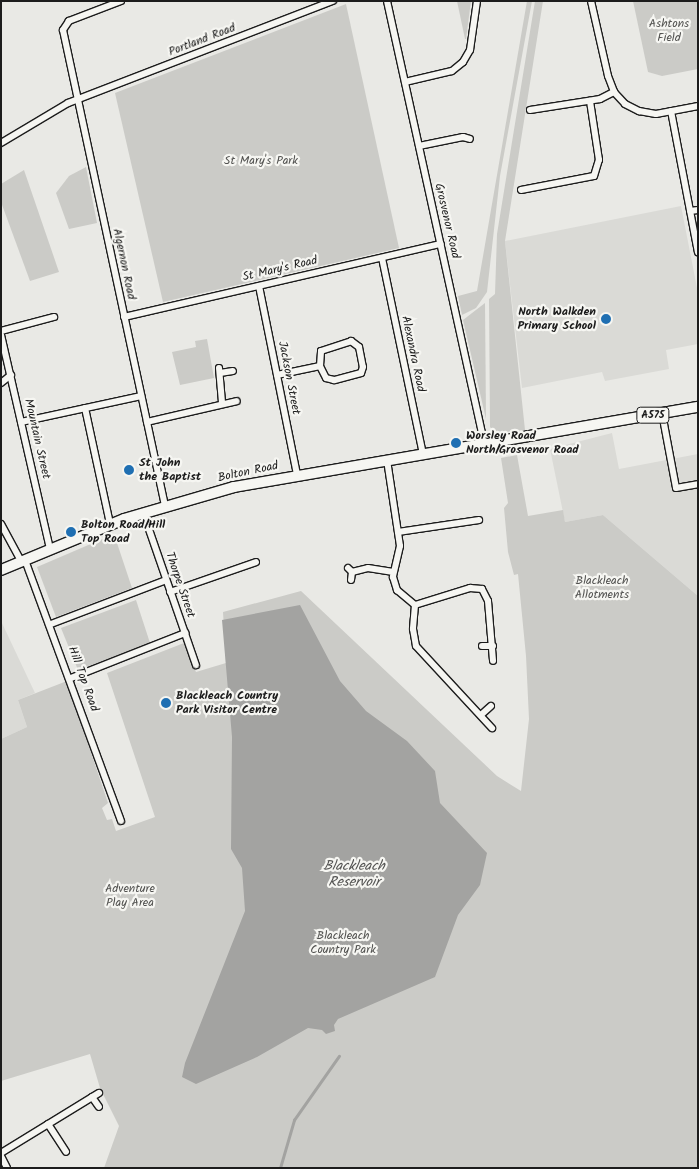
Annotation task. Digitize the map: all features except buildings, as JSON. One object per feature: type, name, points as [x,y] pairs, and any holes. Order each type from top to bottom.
[{"type":"main road","name":"A575","points":[[423,455],[698,407]]},
{"type":"main road","name":"Bolton Road","points":[[1,570],[110,524],[164,506],[297,475],[423,455]]},
{"type":"street","name":"Algernon Road","points":[[121,1],[72,19],[63,26],[164,506]]},
{"type":"street","name":"Portland Road","points":[[1,143],[78,100],[333,1]]},
{"type":"street","name":"Grosvenor Road","points":[[387,1],[441,244],[489,445]]},
{"type":"street","points":[[405,82],[452,71],[463,62],[470,50],[477,1]]},
{"type":"street","points":[[591,1],[614,92],[625,104],[638,111],[671,111],[698,106]]},
{"type":"street","points":[[536,101],[534,109],[590,101],[614,92]]},
{"type":"street","points":[[525,187],[585,180],[597,171],[599,160],[590,101]]},
{"type":"street","points":[[671,111],[698,252]]},
{"type":"street","points":[[419,146],[463,137],[470,139]]},
{"type":"street","points":[[690,211],[698,210]]},
{"type":"street","name":"St Mary's Road","points":[[124,317],[441,244]]},
{"type":"street","name":"Alexandra Road","points":[[382,258],[423,455]]},
{"type":"street","name":"Jackson Street","points":[[259,286],[297,475]]},
{"type":"street","points":[[1,333],[54,317]]},
{"type":"street","name":"Mountain Street","points":[[1,333],[50,549]]},
{"type":"street","points":[[351,341],[357,344],[363,367],[361,373],[330,379],[320,366],[323,349],[351,341]]},
{"type":"street","points":[[277,375],[320,366]]},
{"type":"street","points":[[222,403],[219,370],[233,370]]},
{"type":"street","points":[[1,383],[12,375]]},
{"type":"street","points":[[21,422],[141,396]]},
{"type":"street","points":[[147,422],[237,401]]},
{"type":"street","points":[[85,408],[110,524]]},
{"type":"street","points":[[662,413],[676,488],[698,484]]},
{"type":"street","points":[[387,460],[400,551],[392,572],[397,590],[415,605]]},
{"type":"street","name":"Thorpe Street","points":[[143,512],[196,665]]},
{"type":"street","points":[[398,532],[478,520]]},
{"type":"street","name":"Hill Top Road","points":[[1,524],[23,561],[51,624],[121,821]]},
{"type":"street","points":[[236,561],[239,568]]},
{"type":"street","points":[[170,592],[256,562]]},
{"type":"street","points":[[350,573],[368,568],[392,572]]},
{"type":"street","points":[[51,624],[166,580]]},
{"type":"street","points":[[482,589],[487,581]]},
{"type":"street","points":[[415,605],[470,588],[482,589]]},
{"type":"street","points":[[482,589],[488,601],[494,661]]},
{"type":"street","points":[[415,605],[413,629],[416,646],[438,672],[461,692],[467,704],[482,714],[492,728]]},
{"type":"street","points":[[71,678],[185,633]]},
{"type":"street","points":[[482,646],[493,646]]},
{"type":"street","points":[[482,714],[492,706]]},
{"type":"street","points":[[109,810],[116,808]]},
{"type":"street","points":[[7,1168],[1,1155],[99,1092]]},
{"type":"street","points":[[92,1097],[99,1107]]},
{"type":"street","points":[[48,1124],[66,1152]]},
{"type":"shaded area","name":"North Walkden Primary School","points":[[681,206],[698,293],[698,344],[666,350],[669,369],[605,381],[602,372],[522,388],[505,241]]},
{"type":"shaded area","points":[[612,433],[619,469],[698,454],[698,596],[603,515],[565,522],[550,449]]},
{"type":"shaded area","points":[[1,621],[35,693],[18,700],[27,727],[1,739]]},
{"type":"green space","points":[[457,1],[471,1],[466,39],[465,39]]},
{"type":"green space","points":[[527,1],[532,1],[500,176],[487,292],[476,308],[462,315],[458,296],[477,291]]},
{"type":"green space","points":[[535,1],[543,1],[505,241],[525,430],[495,433],[490,427],[489,299],[495,294],[497,234]]},
{"type":"green space","name":"Ashtons Field","points":[[633,1],[698,1],[698,69],[662,76],[648,72]]},
{"type":"green space","name":"St Mary's Park","points":[[346,4],[399,248],[163,302],[115,93]]},
{"type":"green space","points":[[86,167],[97,223],[69,229],[56,193],[69,176]]},
{"type":"green space","points":[[24,170],[59,272],[30,281],[1,202],[1,184]]},
{"type":"green space","points":[[485,303],[486,419],[463,320]]},
{"type":"green space","points":[[207,339],[214,378],[180,385],[172,352],[196,347],[195,341]]},
{"type":"green space","name":"Blackleach Country Park","points":[[517,455],[528,516],[563,510],[565,522],[603,515],[698,596],[698,1168],[104,1168],[119,1126],[100,1088],[90,1054],[1,1081],[1,739],[27,727],[18,700],[67,681],[108,803],[102,808],[107,820],[112,819],[116,831],[155,817],[107,673],[184,643],[196,672],[226,663],[223,612],[301,591],[497,776],[521,791],[529,719],[526,656],[518,574],[514,575],[508,552],[504,508],[508,503],[501,458]]},
{"type":"green space","points":[[114,534],[132,588],[56,617],[37,567]]},
{"type":"green space","points":[[136,600],[150,643],[78,670],[61,628]]},
{"type":"water","name":"Blackleach Reservoir","points":[[300,605],[340,681],[366,711],[407,741],[435,771],[440,803],[487,853],[480,885],[458,915],[435,977],[338,1019],[334,1025],[335,1031],[326,1034],[322,1030],[308,1028],[257,1057],[196,1084],[182,1077],[185,1063],[245,911],[242,868],[231,849],[232,737],[222,620]]},
{"type":"waterway","points":[[280,1168],[294,1120],[339,1056]]},
{"type":"place","name":"North Walkden Primary School","points":[[606,319]]},
{"type":"place","name":"Worsley Road North/Grosvenor Road","points":[[456,443]]},
{"type":"place","name":"St John the Baptist","points":[[129,470]]},
{"type":"place","name":"Bolton Road/Hill Top Road","points":[[71,532]]},
{"type":"place","name":"Blackleach Country Park Visitor Centre","points":[[166,703]]},
{"type":"park label","name":"Blackleach Allotments","points":[[602,588]]},
{"type":"park label","name":"Adventure Play Area","points":[[130,896]]}]
